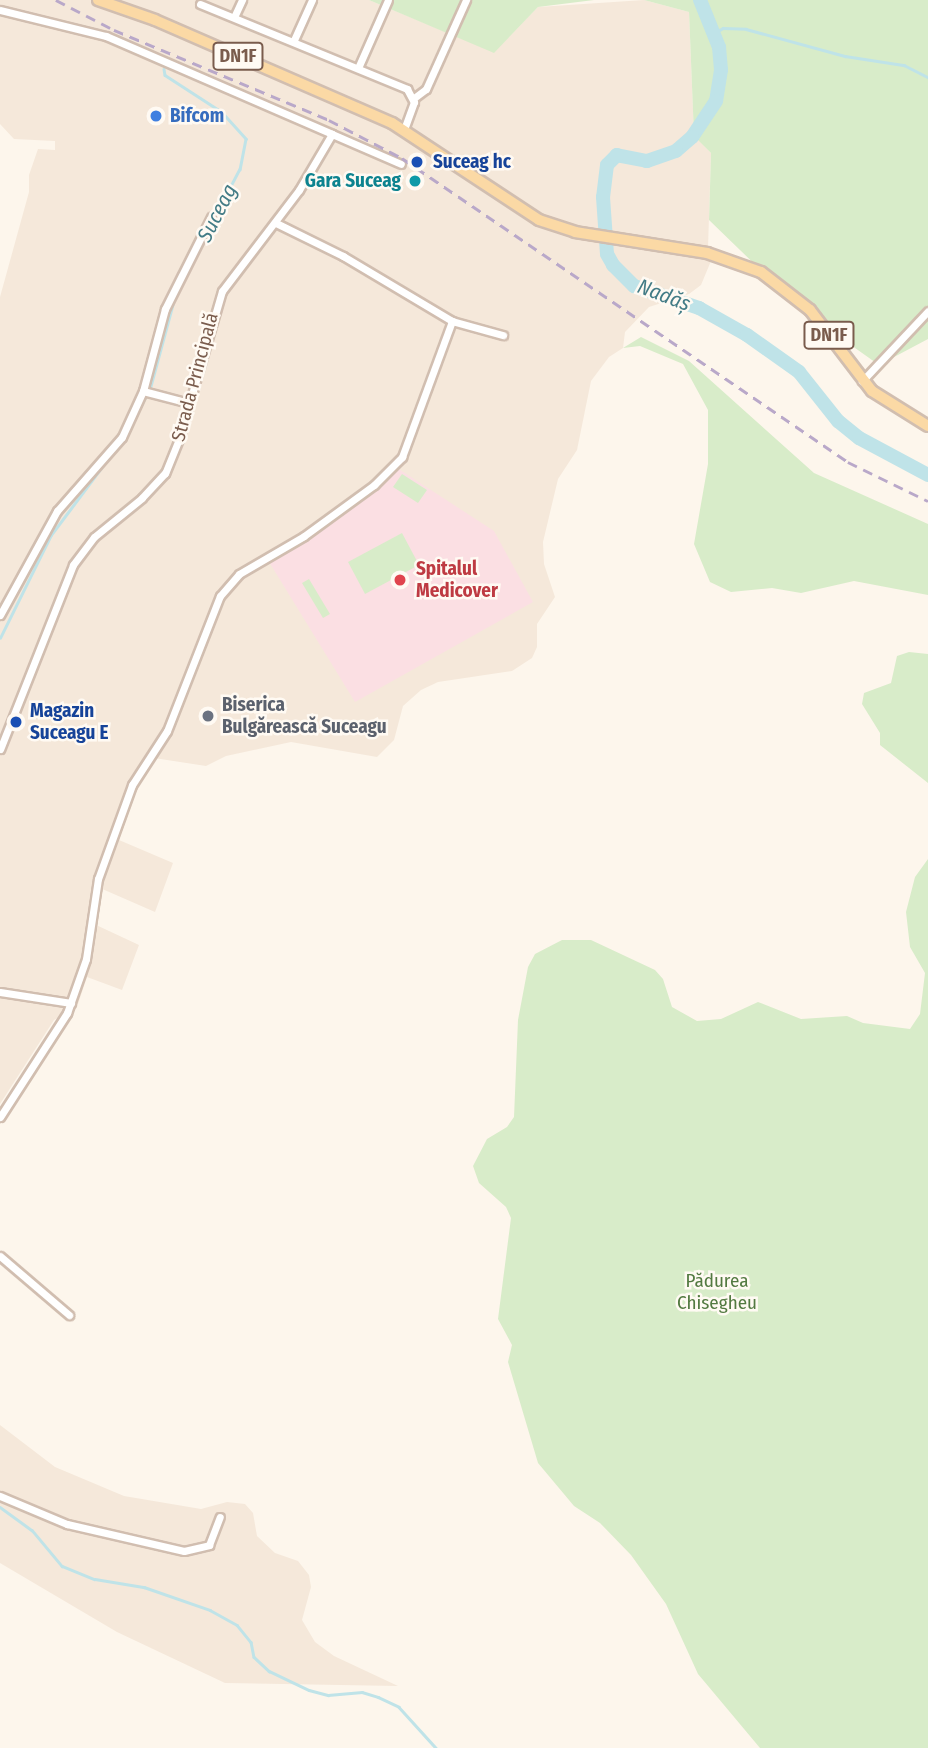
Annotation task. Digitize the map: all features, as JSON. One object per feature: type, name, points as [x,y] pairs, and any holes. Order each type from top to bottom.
[{"type":"main road","name":"DN1F","points":[[98,0],[138,14],[404,130],[519,211],[575,232],[720,256],[775,280],[810,310],[862,381],[891,405],[928,426]]},
{"type":"street","points":[[235,15],[242,0]]},
{"type":"street","points":[[294,40],[312,0]]},
{"type":"street","points":[[358,68],[388,0]]},
{"type":"street","points":[[414,98],[426,89],[466,0]]},
{"type":"street","points":[[200,4],[235,15],[407,89],[414,98],[414,111],[404,130]]},
{"type":"street","points":[[0,10],[93,31],[401,164]]},
{"type":"street","name":"Strada Principală","points":[[0,749],[76,559],[94,537],[160,479],[176,450],[222,291],[276,223],[332,134]]},
{"type":"street","points":[[0,615],[57,512],[111,455],[147,392],[165,309],[211,217]]},
{"type":"street","points":[[276,223],[343,256],[452,321],[503,335]]},
{"type":"street","points":[[862,381],[928,311]]},
{"type":"street","points":[[0,1117],[71,1003],[86,959],[97,879],[132,785],[167,731],[220,596],[239,574],[304,536],[398,463],[413,437],[452,321]]},
{"type":"street","points":[[147,392],[188,403]]},
{"type":"street","points":[[0,992],[71,1003]]},
{"type":"street","points":[[0,1256],[69,1315]]},
{"type":"street","points":[[0,1496],[67,1524],[184,1551],[209,1545],[220,1517]]},
{"type":"shaded area","points":[[0,0],[369,0],[494,52],[538,7],[644,0],[689,12],[694,135],[711,153],[708,248],[716,249],[701,285],[689,294],[649,307],[625,332],[623,348],[609,357],[591,381],[577,450],[558,479],[543,542],[544,564],[555,597],[537,624],[537,647],[532,658],[512,671],[438,682],[421,690],[403,706],[394,740],[377,757],[291,742],[226,756],[206,766],[154,758],[141,779],[119,840],[173,863],[155,912],[100,888],[94,924],[139,945],[122,990],[87,977],[77,1007],[54,1020],[0,1104],[0,297],[29,192],[29,175],[38,149],[55,150],[55,141],[14,139],[0,124]]},
{"type":"shaded area","name":"Spitalul Medicover","points":[[394,466],[494,531],[533,602],[355,702],[266,557]]},
{"type":"shaded area","points":[[0,1425],[55,1467],[124,1496],[201,1509],[227,1502],[245,1504],[253,1513],[257,1536],[275,1553],[298,1561],[309,1575],[311,1587],[302,1620],[315,1642],[334,1656],[398,1686],[225,1683],[117,1632],[0,1563]]},
{"type":"green space","points":[[369,0],[594,0],[538,7],[494,53]]},
{"type":"green space","points":[[644,0],[928,0],[928,339],[879,365],[803,311],[709,220],[711,153],[694,136],[689,12]]},
{"type":"green space","points":[[641,337],[689,361],[814,473],[928,524],[928,595],[854,581],[801,593],[772,588],[731,592],[710,582],[694,544],[708,464],[708,410],[683,364],[640,346],[623,348]]},
{"type":"green space","points":[[402,474],[427,490],[418,503],[393,487]]},
{"type":"green space","points":[[402,533],[419,565],[365,594],[348,562]]},
{"type":"green space","points":[[309,579],[330,614],[323,618],[302,583]]},
{"type":"green space","points":[[909,652],[928,654],[928,783],[880,745],[880,733],[862,704],[864,693],[891,683],[897,656]]},
{"type":"green space","name":"Pădurea Chisegheu","points":[[928,859],[928,1748],[760,1748],[698,1674],[666,1604],[631,1555],[600,1523],[574,1506],[538,1463],[508,1362],[512,1345],[498,1319],[511,1218],[506,1207],[479,1183],[473,1166],[487,1139],[507,1127],[514,1117],[518,1020],[528,967],[535,954],[562,940],[591,940],[655,970],[663,979],[672,1007],[697,1021],[721,1019],[758,1002],[801,1019],[847,1016],[863,1023],[910,1029],[920,1014],[925,973],[910,947],[906,912],[915,877]]},
{"type":"waterway","name":"Nadăș","points":[[700,0],[719,47],[721,70],[716,101],[692,137],[676,151],[647,161],[617,155],[607,165],[603,197],[607,254],[613,265],[634,286],[699,308],[747,335],[799,372],[838,421],[859,438],[928,475]]},
{"type":"waterway","points":[[714,33],[723,28],[746,29],[845,56],[904,65],[928,77]]},
{"type":"waterway","name":"Suceag","points":[[164,69],[165,75],[222,112],[246,139],[240,169],[206,234]]},
{"type":"waterway","name":"Suceag","points":[[133,421],[150,388],[174,299]]},
{"type":"waterway","name":"Suceag","points":[[0,638],[51,535],[116,448]]},
{"type":"waterway","points":[[0,1507],[32,1530],[62,1566],[95,1579],[144,1587],[210,1610],[237,1625],[251,1642],[254,1657],[269,1671],[309,1690],[328,1695],[362,1692],[378,1697],[399,1707],[436,1748]]},
{"type":"railway","points":[[56,0],[114,30],[329,120],[402,158],[848,462],[928,501]]},
{"type":"place","name":"Bifcom","points":[[156,116]]},
{"type":"place","name":"Suceag hc","points":[[417,162]]},
{"type":"place","name":"Gara Suceag","points":[[415,181]]},
{"type":"place","name":"Spitalul Medicover","points":[[400,580]]},
{"type":"place","name":"Biserica Bulgărească Suceagu","points":[[208,716]]},
{"type":"place","name":"Magazin Suceagu E","points":[[16,722]]}]
